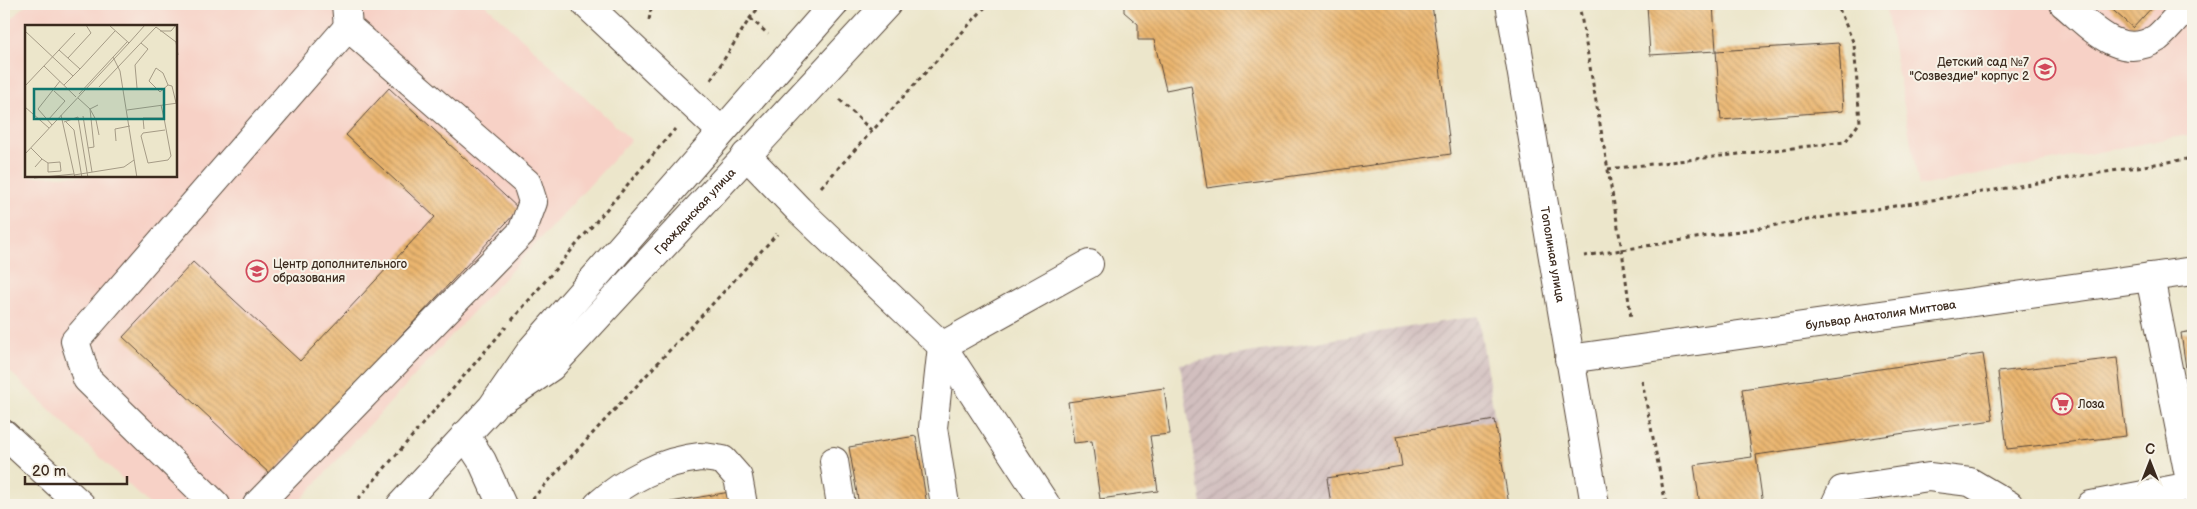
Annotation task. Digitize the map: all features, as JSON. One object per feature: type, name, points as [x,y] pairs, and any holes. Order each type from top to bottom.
[{"type":"street","points":[[586,4],[721,131]]},
{"type":"street","name":"Гражданская улица","points":[[401,505],[492,407],[532,349],[834,4]]},
{"type":"street","name":"Гражданская улица","points":[[492,407],[551,367],[886,4]]},
{"type":"street","name":"Тополиная улица","points":[[1510,4],[1595,505]]},
{"type":"street","points":[[2064,4],[2109,41],[2134,48],[2157,37],[2189,4]]},
{"type":"street","points":[[216,505],[87,379],[75,341],[347,15],[527,183],[533,202],[522,232],[257,505]]},
{"type":"street","points":[[746,155],[799,210],[942,346],[1046,505]]},
{"type":"street","points":[[942,346],[1089,264]]},
{"type":"street","name":"бульвар Анатолия Миттова","points":[[1569,359],[2193,271]]},
{"type":"street","points":[[2091,505],[2192,495],[2150,277]]},
{"type":"street","points":[[942,346],[933,428],[945,505]]},
{"type":"street","points":[[4,434],[81,505]]},
{"type":"street","points":[[465,435],[482,460],[502,505]]},
{"type":"street","points":[[598,505],[655,467],[701,457],[723,460],[733,471],[738,477],[743,505]]},
{"type":"street","points":[[834,460],[841,505]]},
{"type":"street","points":[[1835,505],[1842,490],[1929,477],[1970,482],[2009,505]]},
{"type":"path","points":[[353,505],[696,106],[750,18],[762,4]]},
{"type":"path","points":[[527,505],[988,4]]},
{"type":"path","points":[[1579,4],[1622,250],[1636,350],[1666,505]]},
{"type":"path","points":[[1608,169],[1845,142],[1860,122],[1854,44],[1837,4]]},
{"type":"path","points":[[750,18],[771,37]]},
{"type":"path","points":[[839,99],[872,131]]},
{"type":"path","points":[[1552,260],[2193,158]]},
{"type":"shaded area","name":"Центр дополнительного образования","points":[[26,4],[485,4],[631,140],[296,505],[150,505],[4,366],[4,27]]},
{"type":"shaded area","name":"Детский сад №7 \"Созвездие\" корпус 2","points":[[1885,4],[2193,4],[2193,134],[1919,186]]},
{"type":"shaded area","points":[[1478,316],[1509,505],[1202,505],[1180,364]]},
{"type":"building","points":[[1124,4],[1432,4],[1451,154],[1207,188],[1191,85],[1166,90],[1154,40],[1138,40],[1138,24],[1124,12]]},
{"type":"building","points":[[1647,4],[1713,4],[1716,51],[1650,55]]},
{"type":"building","points":[[2106,4],[2155,4],[2133,28]]},
{"type":"building","points":[[1839,43],[1843,111],[1721,120],[1716,51]]},
{"type":"building","points":[[389,88],[519,209],[271,475],[123,337],[193,262],[300,361],[435,217],[346,135]]},
{"type":"building","points":[[2193,331],[2193,404],[2191,404],[2181,333]]},
{"type":"building","points":[[1983,354],[1993,420],[1756,455],[1763,505],[1700,505],[1694,465],[1752,457],[1742,389]]},
{"type":"building","name":"Лоза","points":[[2117,358],[2126,436],[2007,449],[1998,372]]},
{"type":"building","points":[[1164,388],[1170,434],[1150,436],[1158,491],[1100,499],[1092,441],[1074,443],[1068,402]]},
{"type":"building","points":[[1495,420],[1509,505],[1331,505],[1327,478],[1402,466],[1397,436]]},
{"type":"building","points":[[916,436],[927,505],[859,505],[849,447]]},
{"type":"building","points":[[730,492],[732,505],[665,505],[665,503]]},
{"type":"place","name":"Детский сад №7 \"Созвездие\" корпус 2","points":[[2045,69]]},
{"type":"place","name":"Центр дополнительного образования","points":[[257,271]]},
{"type":"place","name":"Лоза","points":[[2062,404]]}]
